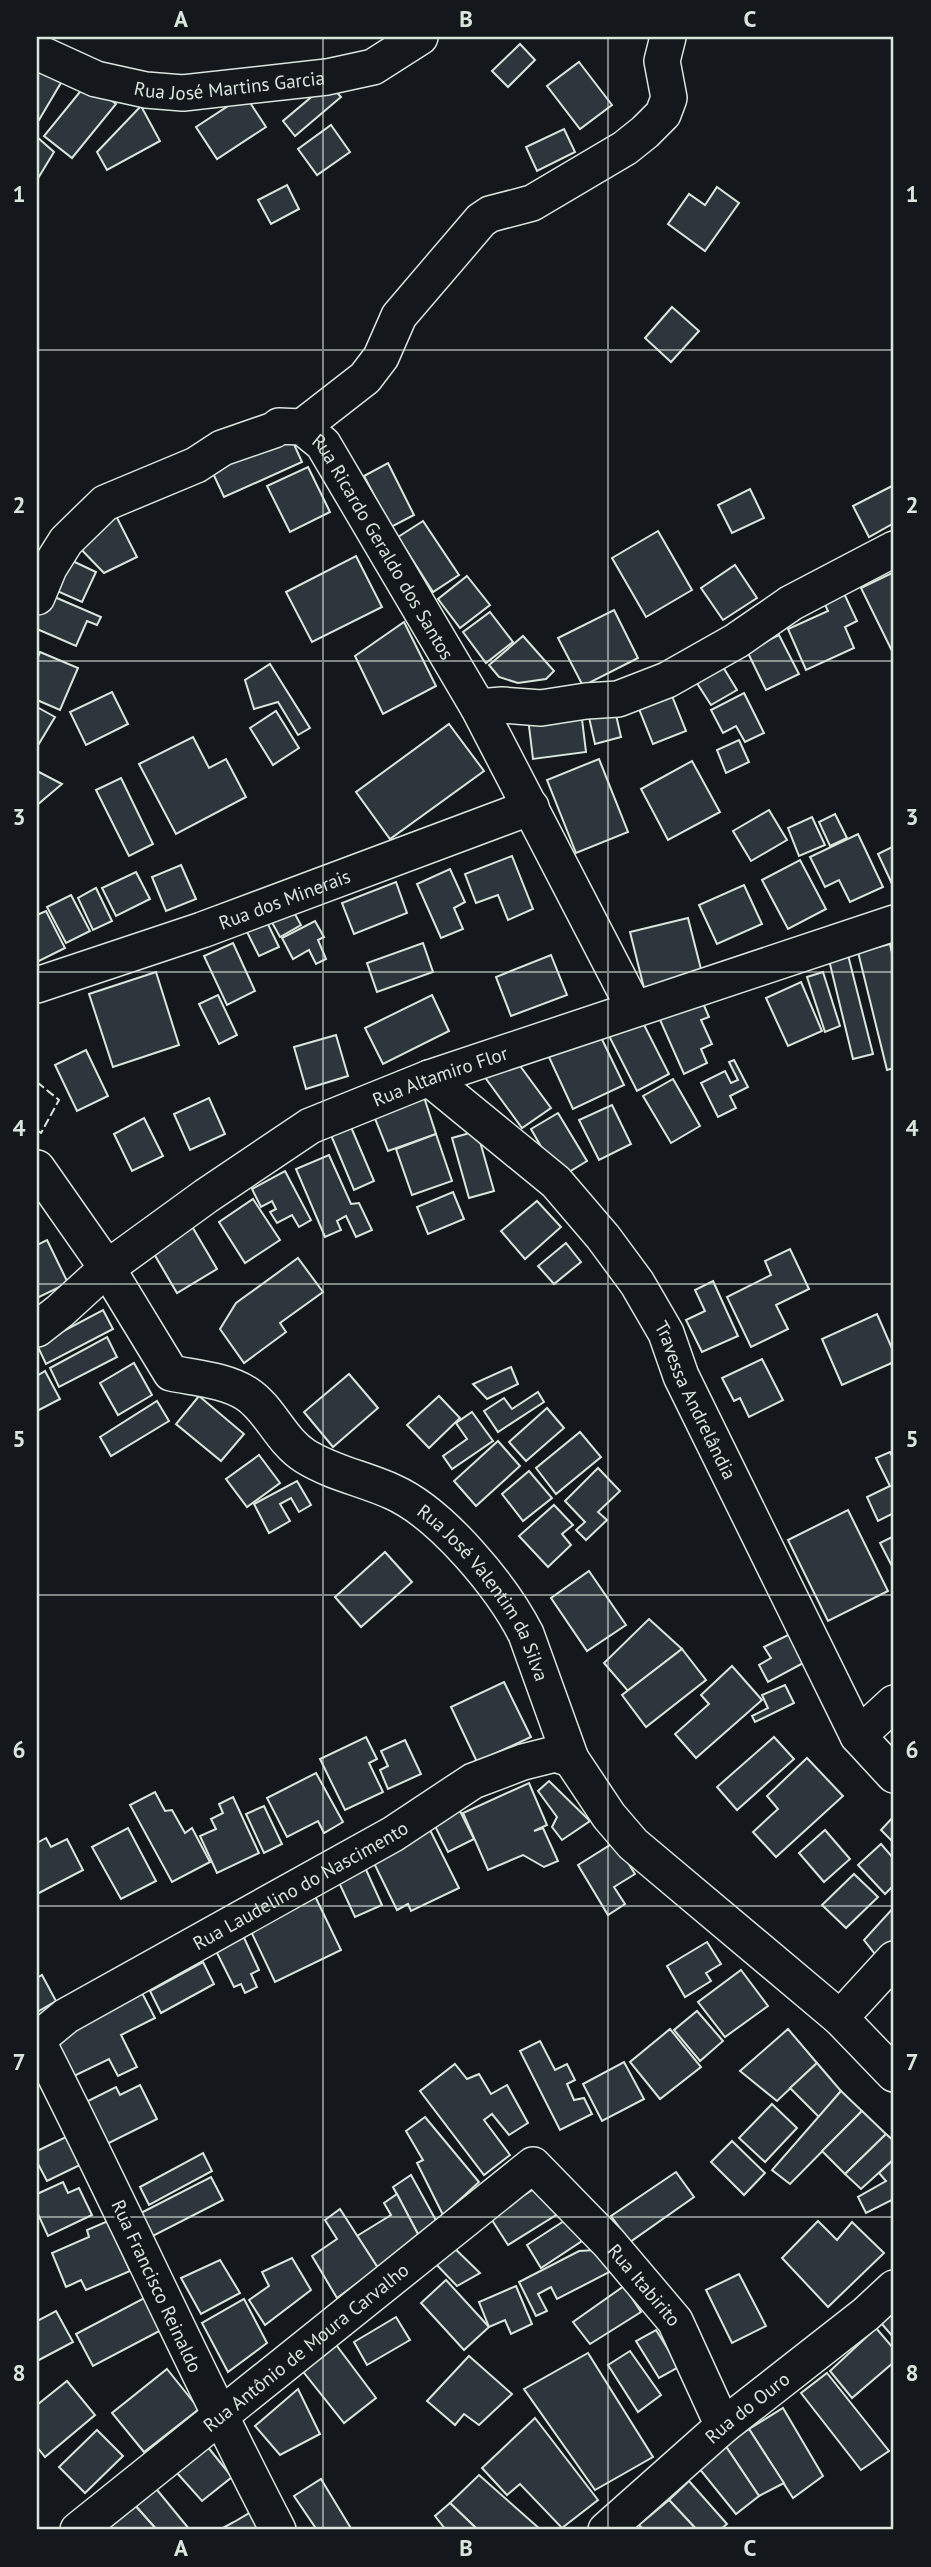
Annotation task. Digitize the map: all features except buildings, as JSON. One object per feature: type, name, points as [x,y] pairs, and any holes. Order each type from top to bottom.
[{"type":"street","name":"Rua José Martins Garcia","points":[[37,51],[96,79],[146,90],[183,93],[317,78],[373,66],[420,37]]},
{"type":"street","points":[[302,427],[365,378],[381,357],[399,316],[481,220],[490,214],[532,202],[625,148],[659,119],[669,98],[662,61],[668,37]]},
{"type":"street","name":"Rua Ricardo Geraldo dos Santos","points":[[37,597],[49,568],[66,541],[105,503],[196,465],[222,448],[251,436],[279,426],[302,427],[323,444],[478,707],[635,1008]]},
{"type":"street","points":[[478,707],[502,705],[541,708],[618,699],[667,680],[736,641],[791,603],[894,549]]},
{"type":"street","name":"Rua dos Minerais","points":[[37,985],[202,930],[531,807]]},
{"type":"street","name":"Rua Altamiro Flor","points":[[37,1328],[107,1268],[206,1196],[310,1126],[429,1078],[894,923]]},
{"type":"street","name":"Travessa Andrelândia","points":[[429,1078],[556,1182],[603,1237],[637,1283],[666,1333],[681,1376],[858,1736],[894,1775]]},
{"type":"street","name":"Rua José Valentim da Silva","points":[[37,1168],[107,1268],[171,1373],[225,1384],[248,1394],[293,1448],[308,1458],[407,1499],[442,1527],[508,1602],[522,1625],[571,1759],[609,1816],[633,1844],[840,2018],[894,2074]]},
{"type":"street","points":[[858,1736],[894,1703]]},
{"type":"street","name":"Rua Laudelino do Nascimento","points":[[37,2040],[66,2016],[393,1834],[473,1781],[523,1762],[555,1754],[571,1759]]},
{"type":"street","points":[[840,2018],[894,1959]]},
{"type":"street","name":"Rua Francisco Reinaldo","points":[[37,2040],[132,2231],[219,2417],[278,2530]]},
{"type":"street","name":"Rua Antônio de Moura Carvalho","points":[[78,2530],[533,2165]]},
{"type":"street","name":"Rua Itabirito","points":[[533,2165],[609,2243],[675,2321],[723,2426]]},
{"type":"street","name":"Rua do Ouro","points":[[606,2530],[723,2426],[866,2314],[894,2288]]},
{"type":"fence","points":[[37,1082],[59,1100],[41,1133],[37,1130]]}]
